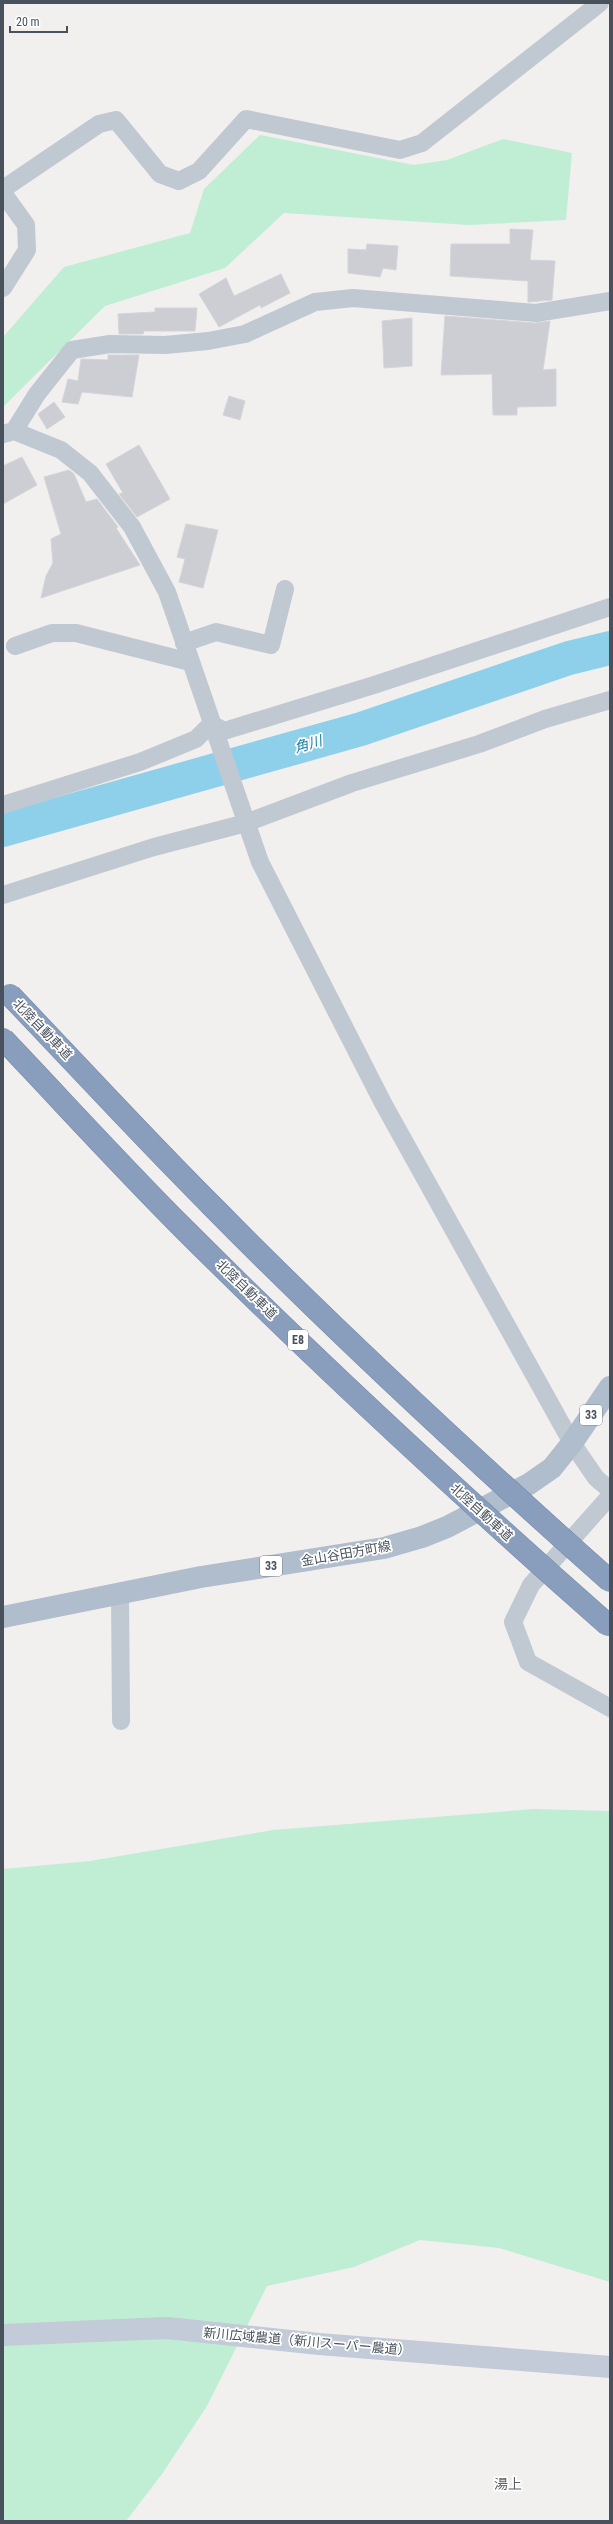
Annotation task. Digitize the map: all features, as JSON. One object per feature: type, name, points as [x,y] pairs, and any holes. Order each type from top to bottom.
[{"type":"highway","name":"北陸自動車道","points":[[10,995],[211,1205],[378,1370],[487,1472],[610,1581]]},
{"type":"highway","name":"北陸自動車道","points":[[3,1039],[184,1228],[354,1394],[465,1498],[608,1625]]},
{"type":"main road","name":"金山谷田方町線","points":[[3,1617],[201,1577],[384,1548],[422,1537],[447,1527],[529,1484],[552,1468],[572,1443],[610,1387]]},
{"type":"street","points":[[3,190],[99,124],[116,120],[160,174],[178,181],[199,171],[246,119],[400,150],[422,143],[600,3]]},
{"type":"street","points":[[3,193],[26,225],[27,250],[3,288]]},
{"type":"street","points":[[610,301],[536,313],[353,298],[315,302],[245,334],[208,341],[165,345],[110,344],[72,350],[8,432],[61,450],[90,473],[132,527],[167,592],[212,727],[260,862],[383,1103],[572,1443],[596,1478],[610,1490]]},
{"type":"street","points":[[184,643],[216,632],[271,645],[285,589]]},
{"type":"street","points":[[212,727],[224,731],[374,685],[610,607]]},
{"type":"street","points":[[15,646],[52,633],[76,634],[190,662]]},
{"type":"street","points":[[3,895],[90,869],[154,846],[245,820],[352,783],[479,744],[545,719],[610,700]]},
{"type":"street","points":[[3,805],[140,762],[196,739],[212,727]]},
{"type":"street","points":[[610,1496],[531,1585],[513,1622],[528,1662],[610,1708]]},
{"type":"street","points":[[120,1593],[121,1721]]},
{"type":"street","name":"新川広域農道（新川スーパー農道）","points":[[3,2335],[167,2328],[319,2344],[610,2367]]},
{"type":"green space","points":[[260,135],[414,165],[447,160],[503,139],[572,153],[566,220],[469,225],[284,213],[225,268],[105,306],[3,407],[3,337],[64,267],[190,233],[204,189]]},
{"type":"green space","points":[[534,1809],[610,1811],[610,2282],[499,2248],[420,2240],[354,2267],[267,2286],[207,2406],[162,2474],[126,2521],[3,2521],[3,1869],[90,1861],[273,1830]]},
{"type":"building","points":[[510,229],[533,230],[530,260],[555,261],[552,300],[528,302],[528,281],[450,276],[451,244],[510,244]]},
{"type":"building","points":[[367,244],[398,246],[396,270],[383,268],[380,277],[348,273],[348,249],[366,250]]},
{"type":"building","points":[[281,274],[290,293],[261,308],[260,305],[219,327],[199,294],[226,278],[234,296]]},
{"type":"building","points":[[155,308],[197,308],[195,331],[144,331],[143,334],[119,334],[118,314],[155,312]]},
{"type":"building","points":[[445,316],[535,323],[550,321],[543,370],[556,369],[556,406],[517,407],[517,415],[493,415],[492,374],[441,375]]},
{"type":"building","points":[[412,318],[412,366],[384,368],[382,321]]},
{"type":"building","points":[[108,355],[139,355],[132,397],[82,392],[78,404],[62,402],[68,379],[78,381],[81,359],[108,360]]},
{"type":"building","points":[[229,396],[245,401],[240,420],[223,415]]},
{"type":"building","points":[[54,402],[65,417],[47,429],[38,414]]},
{"type":"building","points":[[139,445],[170,499],[137,517],[119,494],[123,493],[106,464]]},
{"type":"building","points":[[22,457],[37,485],[3,504],[3,466]]},
{"type":"building","points":[[69,470],[74,474],[86,502],[97,499],[118,527],[116,528],[140,565],[41,598],[46,576],[53,563],[51,539],[61,534],[44,477]]},
{"type":"building","points":[[186,524],[218,530],[203,588],[179,582],[185,559],[177,557]]},
{"type":"waterway","name":"角川","points":[[3,830],[361,729],[569,658],[610,648]]},
{"type":"district","name":"湯上","points":[[508,2484]]}]
